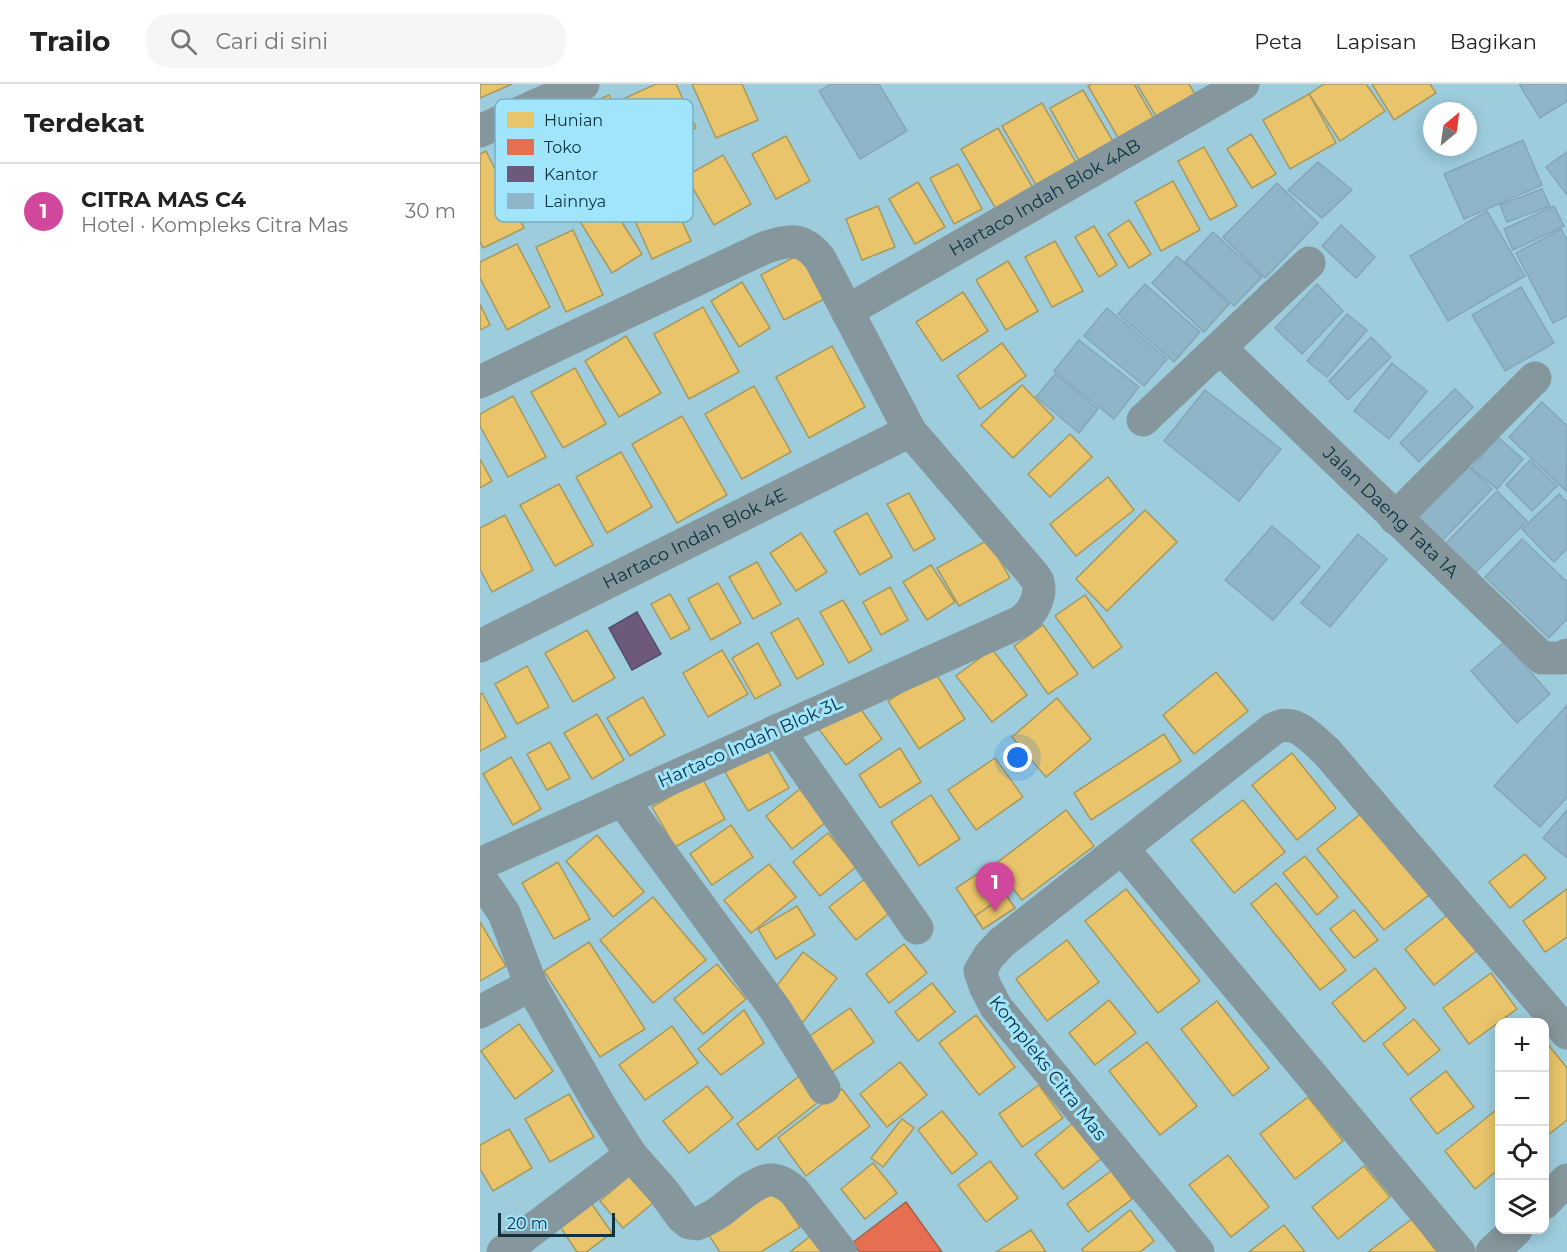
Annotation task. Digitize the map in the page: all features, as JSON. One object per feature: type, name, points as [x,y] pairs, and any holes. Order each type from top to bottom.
[{"type":"street","points":[[550,99],[583,84]]},
{"type":"street","name":"Hartaco Indah Blok 4AB","points":[[847,311],[1243,84]]},
{"type":"street","points":[[480,131],[495,124]]},
{"type":"street","points":[[480,382],[764,248],[790,241],[813,250],[820,259],[910,431]]},
{"type":"street","points":[[1143,420],[1309,263]]},
{"type":"street","name":"Jalan Daeng Tata 1A","points":[[1220,348],[1542,658],[1563,658],[1567,655]]},
{"type":"street","points":[[1395,518],[1535,378]]},
{"type":"street","name":"Hartaco Indah Blok 3L","points":[[480,864],[1020,622],[1032,612],[1038,593],[1038,583],[1032,573],[910,431]]},
{"type":"street","name":"Hartaco Indah Blok 4E","points":[[480,646],[910,431]]},
{"type":"street","name":"Kompleks Citra Mas","points":[[1198,1252],[996,1007],[980,971],[988,956],[1001,944],[1273,729],[1285,724],[1294,726],[1327,752],[1567,1033]]},
{"type":"street","points":[[778,730],[917,928]]},
{"type":"street","points":[[622,800],[775,1009],[824,1088]]},
{"type":"street","points":[[1122,848],[1459,1252]]},
{"type":"street","points":[[480,878],[504,913],[531,985],[600,1106],[631,1155],[663,1191],[682,1217],[689,1223],[697,1224],[720,1212],[758,1184],[768,1180],[778,1181],[794,1191],[841,1252]]},
{"type":"street","points":[[480,1012],[531,985]]},
{"type":"street","points":[[503,1252],[631,1155]]},
{"type":"street","points":[[1549,1199],[1567,1180]]},
{"type":"street","points":[[1492,1252],[1512,1234]]},
{"type":"building: Hunian","points":[[480,84],[512,84],[480,98]]},
{"type":"building: Hunian","points":[[656,84],[676,84],[683,99],[625,99]]},
{"type":"building: Hunian","points":[[692,84],[742,84],[758,120],[716,138]]},
{"type":"building: Hunian","points":[[1092,84],[1134,84],[1158,126],[1123,146],[1088,86]]},
{"type":"building: Hunian","points":[[1137,84],[1189,84],[1199,101],[1160,123]]},
{"type":"building: Hunian","points":[[1324,84],[1366,84],[1385,111],[1340,141],[1309,94]]},
{"type":"building: Hunian","points":[[1372,84],[1430,84],[1436,93],[1394,120]]},
{"type":"building: Hunian","points":[[1083,90],[1114,143],[1080,162],[1050,108]]},
{"type":"building: Hunian","points":[[1309,94],[1336,143],[1290,169],[1263,120]]},
{"type":"building: Hunian","points":[[1042,103],[1079,168],[1039,190],[1002,126]]},
{"type":"building: Hunian","points":[[998,128],[1033,188],[996,209],[961,149]]},
{"type":"building: Hunian","points":[[1251,134],[1276,174],[1252,188],[1227,149]]},
{"type":"building: Hunian","points":[[786,136],[810,181],[776,199],[752,154]]},
{"type":"building: Hunian","points":[[1204,147],[1237,206],[1210,220],[1178,161]]},
{"type":"building: Hunian","points":[[486,151],[495,169],[495,222],[521,222],[524,228],[483,248],[480,241],[480,154]]},
{"type":"building: Hunian","points":[[723,155],[751,204],[714,225],[693,188],[693,172]]},
{"type":"building: Hunian","points":[[958,164],[982,209],[954,224],[930,178]]},
{"type":"building: Hunian","points":[[1173,181],[1200,230],[1161,251],[1135,202]]},
{"type":"building: Hunian","points":[[918,182],[945,227],[915,244],[889,199]]},
{"type":"building: Hunian","points":[[878,206],[895,247],[862,260],[846,219]]},
{"type":"building: Hunian","points":[[1129,220],[1151,254],[1129,268],[1108,234]]},
{"type":"building: Hunian","points":[[580,222],[622,222],[642,254],[612,273]]},
{"type":"building: Hunian","points":[[636,222],[682,222],[691,241],[652,259]]},
{"type":"building: Hunian","points":[[1094,226],[1117,265],[1099,277],[1075,237]]},
{"type":"building: Hunian","points":[[573,230],[603,295],[566,312],[536,247]]},
{"type":"building: Hunian","points":[[1055,241],[1083,291],[1052,307],[1025,257]]},
{"type":"building: Hunian","points":[[517,244],[550,307],[507,330],[480,278],[480,262]]},
{"type":"building: Hunian","points":[[800,254],[824,299],[784,320],[761,275]]},
{"type":"building: Hunian","points":[[1008,261],[1038,311],[1006,330],[976,280]]},
{"type":"building: Hunian","points":[[742,282],[770,328],[739,347],[711,301]]},
{"type":"building: Hunian","points":[[963,292],[988,331],[942,361],[916,322]]},
{"type":"building: Hunian","points":[[480,304],[490,325],[480,330]]},
{"type":"building: Hunian","points":[[703,307],[739,372],[689,399],[654,334]]},
{"type":"building: Hunian","points":[[626,336],[661,393],[619,417],[585,361]]},
{"type":"building: Hunian","points":[[1002,343],[1026,376],[980,409],[957,376]]},
{"type":"building: Hunian","points":[[832,346],[865,407],[809,438],[776,377]]},
{"type":"building: Hunian","points":[[575,368],[606,424],[563,448],[531,392]]},
{"type":"building: Hunian","points":[[1022,385],[1054,418],[1013,458],[981,425]]},
{"type":"building: Hunian","points":[[754,386],[791,452],[742,479],[705,414]]},
{"type":"building: Hunian","points":[[513,396],[546,457],[508,477],[480,426],[480,414]]},
{"type":"building: Hunian","points":[[682,416],[727,495],[677,523],[632,444]]},
{"type":"building: Hunian","points":[[1070,434],[1092,457],[1050,497],[1028,474]]},
{"type":"building: Hunian","points":[[621,452],[652,507],[607,533],[576,477]]},
{"type":"building: Hunian","points":[[480,459],[492,481],[480,488]]},
{"type":"building: Hunian","points":[[1108,477],[1134,510],[1076,556],[1050,524]]},
{"type":"building: Hunian","points":[[559,484],[593,545],[555,566],[520,505]]},
{"type":"building: Hunian","points":[[909,493],[935,539],[914,551],[887,504]]},
{"type":"building: Hunian","points":[[1145,510],[1177,542],[1107,611],[1076,579]]},
{"type":"building: Hunian","points":[[867,513],[892,557],[860,575],[834,531]]},
{"type":"building: Hunian","points":[[505,515],[533,570],[492,592],[480,569],[480,528]]},
{"type":"building: Hunian","points":[[801,533],[827,572],[796,591],[770,553]]},
{"type":"building: Hunian","points":[[988,540],[1010,578],[959,606],[937,568]]},
{"type":"building: Hunian","points":[[757,562],[781,604],[753,619],[729,577]]},
{"type":"building: Hunian","points":[[931,565],[955,602],[927,620],[903,582]]},
{"type":"building: Hunian","points":[[718,583],[741,623],[711,640],[688,599]]},
{"type":"building: Hunian","points":[[890,587],[908,620],[881,635],[863,602]]},
{"type":"building: Hunian","points":[[670,594],[690,629],[671,639],[651,604]]},
{"type":"building: Hunian","points":[[1085,595],[1122,647],[1093,668],[1055,616]]},
{"type":"building: Hunian","points":[[843,600],[872,650],[849,663],[820,612]]},
{"type":"building: Hunian","points":[[798,618],[824,664],[797,679],[771,633]]},
{"type":"building: Hunian","points":[[1043,625],[1078,674],[1048,694],[1014,646]]},
{"type":"building: Hunian","points":[[587,630],[615,678],[573,702],[545,653]]},
{"type":"building: Hunian","points":[[758,643],[781,685],[755,699],[732,658]]},
{"type":"building: Hunian","points":[[992,649],[1027,695],[992,722],[956,676]]},
{"type":"building: Hunian","points":[[722,650],[748,694],[708,717],[683,673]]},
{"type":"building: Hunian","points":[[527,666],[549,707],[517,724],[495,684]]},
{"type":"building: Hunian","points":[[934,671],[965,719],[919,749],[888,701]]},
{"type":"building: Hunian","points":[[1216,672],[1248,711],[1194,754],[1163,715]]},
{"type":"building: Hunian","points":[[482,693],[506,737],[480,751],[480,694]]},
{"type":"building: Hunian","points":[[643,697],[665,735],[630,756],[607,718]]},
{"type":"building: Hunian","points":[[1057,698],[1091,739],[1046,777],[1012,737]]},
{"type":"building: Hunian","points":[[855,701],[882,739],[846,765],[818,728]]},
{"type":"building: Hunian","points":[[597,714],[624,760],[592,779],[564,733]]},
{"type":"building: Hunian","points":[[1164,734],[1181,761],[1091,820],[1074,793]]},
{"type":"building: Hunian","points":[[550,742],[570,778],[547,790],[527,754]]},
{"type":"building: Hunian","points":[[766,748],[789,788],[748,811],[725,772]]},
{"type":"building: Hunian","points":[[900,748],[921,782],[880,808],[859,775]]},
{"type":"building: Hunian","points":[[1292,753],[1336,808],[1297,840],[1252,785]]},
{"type":"building: Hunian","points":[[511,757],[541,809],[513,825],[483,774]]},
{"type":"building: Hunian","points":[[995,758],[1023,797],[976,830],[948,790]]},
{"type":"building: Hunian","points":[[702,778],[725,819],[675,847],[652,807]]},
{"type":"building: Hunian","points":[[800,789],[826,822],[792,849],[766,816]]},
{"type":"building: Hunian","points":[[931,795],[960,839],[919,866],[891,822]]},
{"type":"building: Hunian","points":[[1243,800],[1285,852],[1234,893],[1191,840]]},
{"type":"building: Hunian","points":[[1066,810],[1094,846],[1022,900],[994,865]]},
{"type":"building: Hunian","points":[[1363,812],[1429,895],[1384,930],[1317,849]]},
{"type":"building: Hunian","points":[[731,825],[753,857],[712,885],[690,854]]},
{"type":"building: Hunian","points":[[828,833],[856,867],[820,896],[793,862]]},
{"type":"building: Hunian","points":[[597,835],[644,892],[613,917],[566,861]]},
{"type":"building: Hunian","points":[[1525,854],[1546,878],[1510,908],[1489,882]]},
{"type":"building: Hunian","points":[[1305,856],[1338,897],[1317,915],[1283,873]]},
{"type":"building: Hunian","points":[[558,862],[590,919],[554,939],[522,883]]},
{"type":"building: Hunian","points":[[769,864],[796,897],[751,933],[724,900]]},
{"type":"building: Hunian","points":[[988,867],[1015,908],[983,929],[956,888]]},
{"type":"building: Hunian","points":[[870,875],[897,907],[856,940],[829,907]]},
{"type":"building: Hunian","points":[[1276,883],[1346,970],[1320,990],[1251,904]]},
{"type":"building: Hunian","points":[[1126,889],[1200,981],[1158,1013],[1085,921]]},
{"type":"building: Hunian","points":[[1567,889],[1567,937],[1545,952],[1523,921]]},
{"type":"building: Hunian","points":[[1006,895],[1015,908],[983,929],[975,916]]},
{"type":"building: Hunian","points":[[653,897],[706,960],[653,1003],[600,940]]},
{"type":"building: Hunian","points":[[797,906],[815,935],[776,959],[758,929]]},
{"type":"building: Hunian","points":[[1354,910],[1378,940],[1354,958],[1330,929]]},
{"type":"building: Hunian","points":[[1451,912],[1480,948],[1434,985],[1405,949]]},
{"type":"building: Hunian","points":[[480,922],[506,966],[480,981]]},
{"type":"building: Hunian","points":[[1067,940],[1099,982],[1047,1021],[1016,979]]},
{"type":"building: Hunian","points":[[589,942],[645,1029],[600,1057],[544,971]]},
{"type":"building: Hunian","points":[[904,944],[927,973],[889,1003],[866,974]]},
{"type":"building: Hunian","points":[[803,952],[837,978],[803,1022],[769,996]]},
{"type":"building: Hunian","points":[[717,964],[746,999],[703,1034],[674,999]]},
{"type":"building: Hunian","points":[[1375,968],[1406,1008],[1364,1042],[1332,1003]]},
{"type":"building: Hunian","points":[[1491,973],[1517,1009],[1505,1018],[1495,1018],[1495,1025],[1469,1044],[1443,1008]]},
{"type":"building: Hunian","points":[[932,983],[955,1012],[918,1041],[895,1012]]},
{"type":"building: Hunian","points":[[1109,1000],[1136,1033],[1095,1065],[1069,1033]]},
{"type":"building: Hunian","points":[[1217,1001],[1269,1068],[1233,1096],[1181,1029]]},
{"type":"building: Hunian","points":[[850,1008],[874,1042],[829,1074],[804,1040]]},
{"type":"building: Hunian","points":[[744,1010],[764,1043],[721,1075],[698,1049]]},
{"type":"building: Hunian","points":[[976,1015],[1015,1067],[979,1095],[939,1043]]},
{"type":"building: Hunian","points":[[1414,1019],[1440,1050],[1408,1075],[1383,1044]]},
{"type":"building: Hunian","points":[[519,1024],[553,1071],[515,1099],[481,1051]]},
{"type":"building: Hunian","points":[[672,1026],[698,1063],[645,1100],[619,1065]]},
{"type":"building: Hunian","points":[[1147,1042],[1197,1106],[1160,1135],[1109,1071]]},
{"type":"building: Hunian","points":[[1549,1046],[1567,1068],[1567,1120],[1549,1134]]},
{"type":"building: Hunian","points":[[900,1062],[927,1095],[887,1127],[860,1094]]},
{"type":"building: Hunian","points":[[1446,1071],[1474,1107],[1437,1134],[1410,1099]]},
{"type":"building: Hunian","points":[[802,1074],[822,1099],[757,1150],[737,1124]]},
{"type":"building: Hunian","points":[[1039,1085],[1063,1118],[1022,1147],[999,1114]]},
{"type":"building: Hunian","points":[[707,1086],[733,1118],[689,1153],[663,1121]]},
{"type":"building: Hunian","points":[[842,1089],[870,1126],[806,1176],[778,1138]]},
{"type":"building: Hunian","points":[[569,1094],[594,1137],[550,1162],[525,1119]]},
{"type":"building: Hunian","points":[[1308,1097],[1343,1141],[1295,1179],[1260,1134]]},
{"type":"building: Hunian","points":[[942,1111],[977,1154],[952,1174],[918,1130]]},
{"type":"building: Hunian","points":[[1495,1111],[1495,1172],[1475,1189],[1445,1151]]},
{"type":"building: Hunian","points":[[902,1119],[914,1128],[883,1167],[871,1158]]},
{"type":"building: Hunian","points":[[1077,1120],[1106,1155],[1063,1189],[1035,1154]]},
{"type":"building: Hunian","points":[[509,1129],[532,1168],[493,1191],[480,1169],[480,1145]]},
{"type":"building: Hunian","points":[[1228,1155],[1269,1207],[1231,1237],[1189,1185]]},
{"type":"building: Hunian","points":[[990,1161],[1018,1198],[986,1222],[958,1185]]},
{"type":"building: Hunian","points":[[873,1163],[897,1193],[865,1219],[841,1189]]},
{"type":"building: Hunian","points":[[1364,1166],[1390,1197],[1338,1239],[1312,1207]]},
{"type":"building: Hunian","points":[[636,1170],[659,1198],[623,1228],[600,1201]]},
{"type":"building: Hunian","points":[[1111,1171],[1132,1199],[1088,1232],[1067,1204]]},
{"type":"building: Hunian","points":[[775,1190],[800,1227],[761,1252],[720,1252],[708,1234]]},
{"type":"building: Hunian","points":[[589,1200],[612,1233],[586,1252],[577,1252],[557,1222]]},
{"type":"building: Hunian","points":[[1130,1210],[1154,1241],[1140,1252],[1084,1252],[1082,1249]]},
{"type":"building: Hunian","points":[[1412,1219],[1437,1252],[1368,1252]]},
{"type":"building: Hunian","points":[[1284,1225],[1305,1252],[1249,1252]]},
{"type":"building: Hunian","points":[[1031,1230],[1046,1252],[996,1252]]},
{"type":"building: Hunian","points":[[813,1234],[827,1252],[790,1252]]},
{"type":"building: Toko","points":[[906,1202],[942,1252],[860,1252],[852,1243]]},
{"type":"building: Kantor","points":[[637,612],[661,654],[632,670],[609,628]]},
{"type":"building: Lainnya","points":[[831,84],[879,84],[907,131],[860,159],[819,91]]},
{"type":"building: Lainnya","points":[[1519,84],[1567,84],[1567,101],[1540,118]]},
{"type":"building: Lainnya","points":[[1523,140],[1542,185],[1464,219],[1444,174]]},
{"type":"building: Lainnya","points":[[1567,152],[1567,195],[1546,167]]},
{"type":"building: Lainnya","points":[[1318,162],[1352,190],[1322,218],[1288,190]]},
{"type":"building: Lainnya","points":[[1277,183],[1318,223],[1265,278],[1223,237]]},
{"type":"building: Lainnya","points":[[1542,189],[1550,206],[1507,222],[1500,205]]},
{"type":"building: Lainnya","points":[[1554,206],[1564,226],[1513,250],[1504,229]]},
{"type":"building: Lainnya","points":[[1487,211],[1525,276],[1448,321],[1410,256]]},
{"type":"building: Lainnya","points":[[1341,225],[1375,257],[1356,278],[1322,246]]},
{"type":"building: Lainnya","points":[[1561,229],[1567,240],[1567,316],[1553,323],[1516,253]]},
{"type":"building: Lainnya","points":[[1213,232],[1262,277],[1234,306],[1185,262]]},
{"type":"building: Lainnya","points":[[1177,256],[1229,304],[1204,332],[1152,283]]},
{"type":"building: Lainnya","points":[[1145,284],[1200,332],[1174,362],[1118,314]]},
{"type":"building: Lainnya","points":[[1317,284],[1343,311],[1302,354],[1275,328]]},
{"type":"building: Lainnya","points":[[1521,287],[1554,343],[1505,371],[1472,315]]},
{"type":"building: Lainnya","points":[[1107,308],[1167,359],[1144,386],[1084,336]]},
{"type":"building: Lainnya","points":[[1347,314],[1367,330],[1327,377],[1307,361]]},
{"type":"building: Lainnya","points":[[1371,337],[1391,357],[1348,400],[1329,381]]},
{"type":"building: Lainnya","points":[[1079,340],[1139,387],[1114,419],[1054,371]]},
{"type":"building: Lainnya","points":[[1392,363],[1427,391],[1389,439],[1354,411]]},
{"type":"building: Lainnya","points":[[1055,374],[1098,409],[1079,433],[1036,397]]},
{"type":"building: Lainnya","points":[[1455,389],[1473,407],[1419,462],[1400,443]]},
{"type":"building: Lainnya","points":[[1205,390],[1281,449],[1239,501],[1164,441]]},
{"type":"building: Lainnya","points":[[1542,402],[1567,426],[1566,491],[1509,437]]},
{"type":"building: Lainnya","points":[[1498,437],[1523,459],[1497,489],[1471,468]]},
{"type":"building: Lainnya","points":[[1459,457],[1492,489],[1439,544],[1405,510]]},
{"type":"building: Lainnya","points":[[1530,460],[1557,486],[1532,511],[1506,485]]},
{"type":"building: Lainnya","points":[[1497,491],[1527,521],[1473,575],[1443,546]]},
{"type":"building: Lainnya","points":[[1559,494],[1567,502],[1567,549],[1554,562],[1522,529]]},
{"type":"building: Lainnya","points":[[1272,526],[1320,567],[1273,620],[1225,580]]},
{"type":"building: Lainnya","points":[[1358,534],[1387,559],[1330,627],[1301,603]]},
{"type":"building: Lainnya","points":[[1522,539],[1567,582],[1567,619],[1549,638],[1485,577]]},
{"type":"building: Lainnya","points":[[1504,642],[1550,694],[1517,723],[1471,671]]},
{"type":"building: Lainnya","points":[[1567,705],[1567,797],[1540,827],[1494,786]]},
{"type":"building: Lainnya","points":[[1567,810],[1567,858],[1543,838]]},
{"type":"place","name":"CITRA MAS C4","points":[[995,912]]}]
